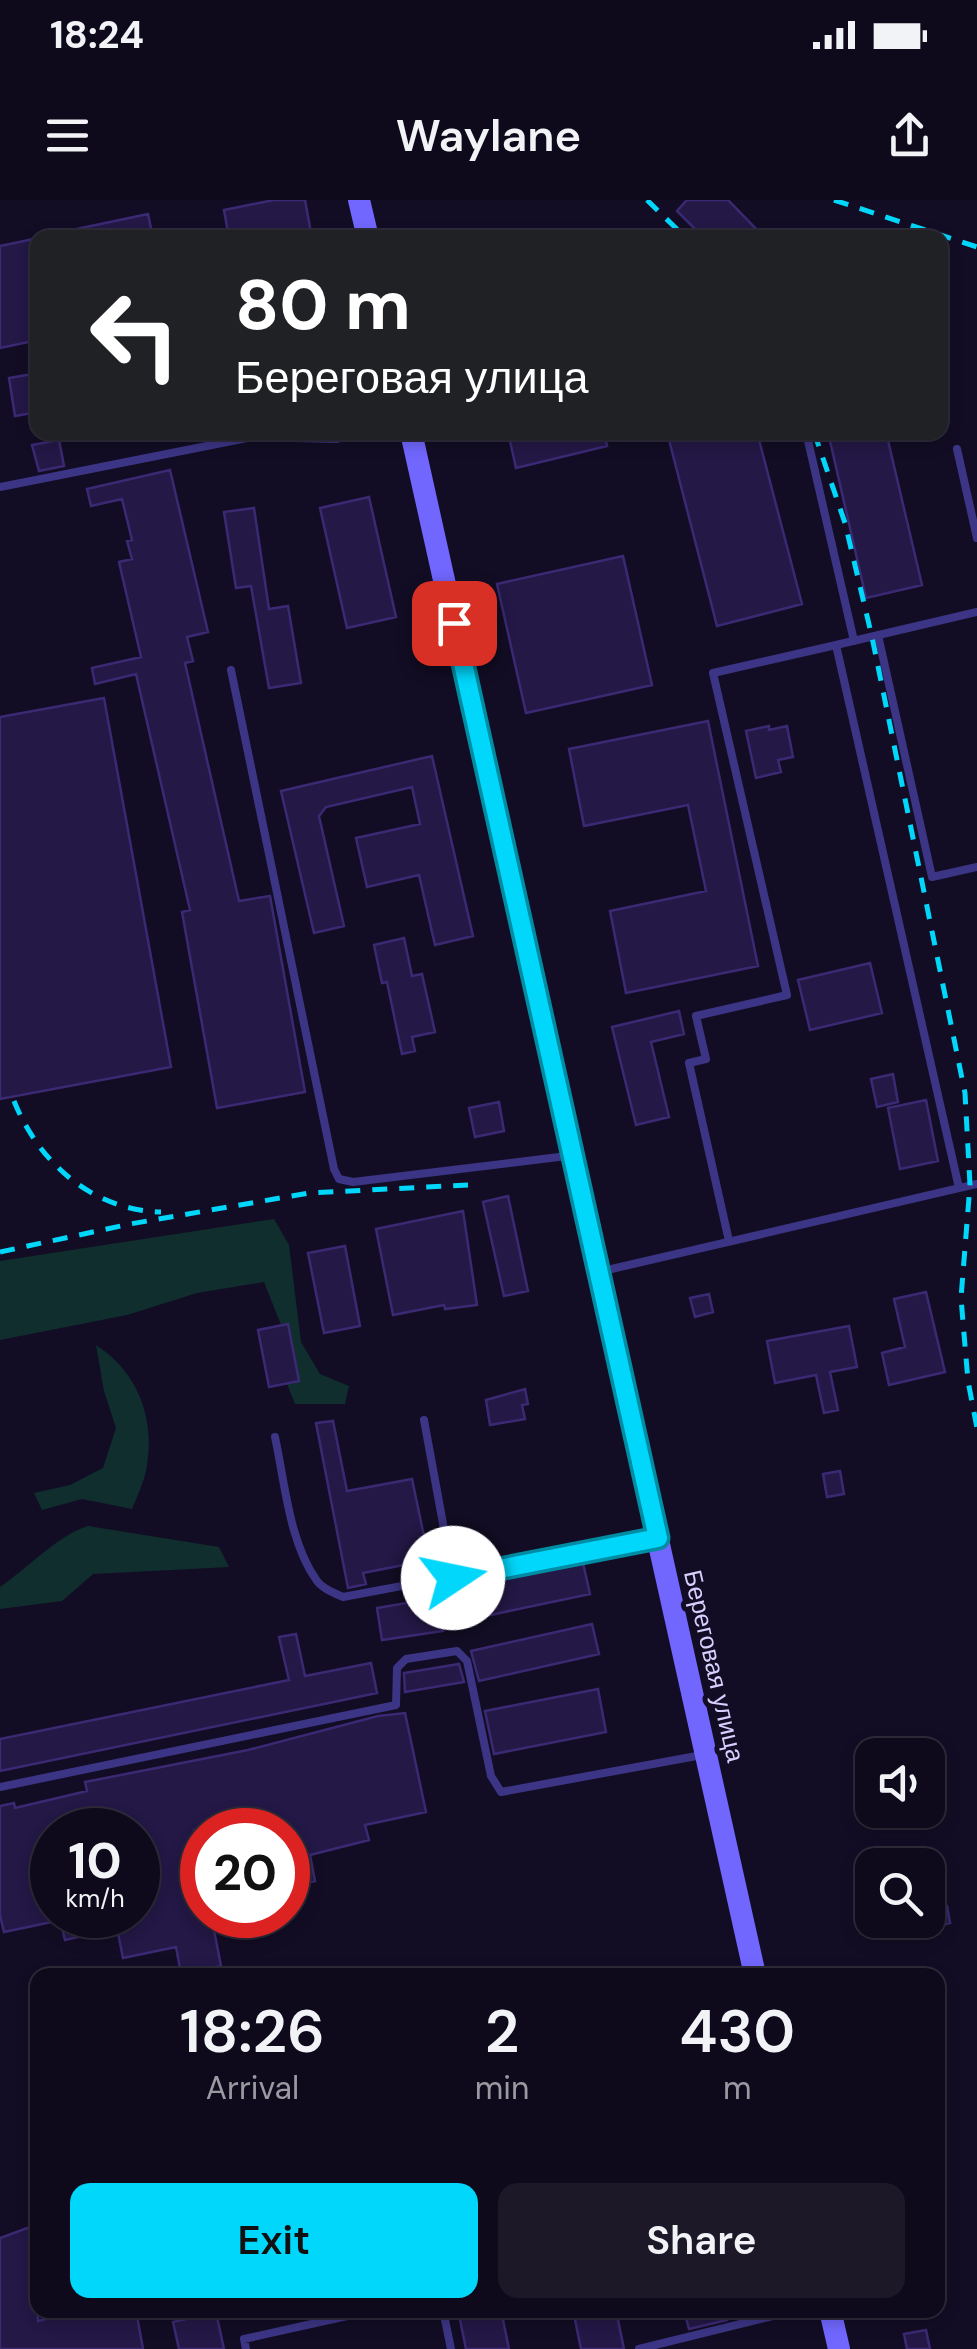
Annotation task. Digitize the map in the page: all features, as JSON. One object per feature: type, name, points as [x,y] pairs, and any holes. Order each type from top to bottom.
[{"type":"street","points":[[359,200],[366,230]]},
{"type":"street","name":"Береговая улица","points":[[413,440],[753,1968]]},
{"type":"street","points":[[832,2318],[838,2349]]},
{"type":"lane","points":[[0,487],[237,440]]},
{"type":"lane","points":[[808,440],[854,640]]},
{"type":"lane","points":[[957,450],[977,538]]},
{"type":"lane","points":[[729,1242],[688,1063],[706,1059],[696,1016],[786,995],[714,673],[976,615]]},
{"type":"lane","points":[[878,635],[932,877],[977,867]]},
{"type":"lane","points":[[836,645],[958,1188]]},
{"type":"lane","points":[[230,670],[339,1179],[353,1182],[572,1155]]},
{"type":"lane","points":[[598,1272],[977,1184]]},
{"type":"lane","points":[[424,1420],[453,1578]]},
{"type":"lane","points":[[276,1437],[295,1530],[319,1584],[343,1598],[658,1538]]},
{"type":"lane","points":[[0,1787],[396,1705],[396,1668],[406,1659],[457,1651],[467,1661],[491,1776],[501,1792],[706,1754]]},
{"type":"lane","points":[[246,2349],[244,2339],[338,2318]]},
{"type":"lane","points":[[445,2318],[451,2349]]},
{"type":"lane","points":[[639,2349],[765,2318]]},
{"type":"green space","points":[[274,1219],[289,1245],[301,1342],[320,1374],[349,1386],[345,1404],[295,1404],[287,1384],[287,1340],[264,1282],[197,1293],[127,1315],[0,1340],[0,1261]]},
{"type":"green space","points":[[96,1345],[123,1369],[141,1399],[148,1434],[143,1481],[132,1509],[82,1499],[42,1510],[34,1493],[70,1485],[103,1468],[116,1428]]},
{"type":"green space","points":[[88,1526],[219,1547],[229,1567],[93,1574],[62,1601],[0,1609],[0,1587],[54,1544]]},
{"type":"building","points":[[274,200],[305,200],[311,230],[228,230],[224,210]]},
{"type":"building","points":[[687,200],[728,200],[757,230],[696,230],[677,211]]},
{"type":"building","points":[[148,214],[151,230],[72,230]]},
{"type":"building","points":[[30,240],[30,342],[0,348],[0,246]]},
{"type":"building","points":[[30,374],[30,413],[15,416],[9,378]]},
{"type":"building","points":[[59,440],[64,466],[39,471],[32,445]]},
{"type":"building","points":[[510,440],[606,440],[607,446],[516,468]]},
{"type":"building","points":[[669,440],[759,440],[802,604],[717,626]]},
{"type":"building","points":[[830,440],[888,440],[922,585],[866,598]]},
{"type":"building","points":[[170,470],[208,632],[187,637],[193,661],[185,663],[239,901],[270,896],[305,1092],[217,1108],[182,912],[190,910],[136,674],[95,684],[92,668],[141,657],[119,562],[132,559],[127,541],[132,540],[122,499],[91,506],[87,489]]},
{"type":"building","points":[[369,497],[396,617],[347,628],[320,508]]},
{"type":"building","points":[[254,508],[269,609],[288,606],[301,683],[269,688],[251,586],[236,588],[224,512]]},
{"type":"building","points":[[623,556],[652,685],[526,713],[497,584]]},
{"type":"building","points":[[104,698],[171,1067],[0,1099],[0,717]]},
{"type":"building","points":[[708,721],[758,966],[626,993],[610,911],[706,891],[688,805],[584,826],[569,749]]},
{"type":"building","points":[[769,726],[769,730],[787,726],[793,757],[778,760],[781,772],[756,778],[746,731]]},
{"type":"building","points":[[432,756],[473,936],[435,945],[419,875],[367,887],[356,838],[420,824],[412,787],[326,807],[319,816],[344,926],[314,933],[281,791]]},
{"type":"building","points":[[404,938],[412,976],[422,974],[435,1032],[412,1037],[415,1051],[402,1054],[387,982],[382,983],[374,945]]},
{"type":"building","points":[[870,963],[882,1013],[810,1030],[798,980]]},
{"type":"building","points":[[679,1011],[684,1034],[651,1042],[669,1117],[636,1125],[612,1027]]},
{"type":"building","points":[[893,1074],[898,1102],[877,1107],[871,1079]]},
{"type":"building","points":[[926,1100],[938,1161],[900,1169],[888,1108]]},
{"type":"building","points":[[499,1102],[504,1131],[475,1137],[469,1108]]},
{"type":"building","points":[[508,1196],[528,1291],[504,1296],[483,1202]]},
{"type":"building","points":[[463,1211],[477,1305],[445,1309],[444,1305],[393,1315],[376,1229]]},
{"type":"building","points":[[345,1246],[360,1326],[324,1333],[308,1253]]},
{"type":"building","points":[[926,1292],[945,1372],[889,1385],[882,1353],[905,1347],[894,1299]]},
{"type":"building","points":[[709,1294],[713,1312],[695,1317],[690,1298]]},
{"type":"building","points":[[288,1324],[299,1381],[269,1387],[258,1330]]},
{"type":"building","points":[[849,1326],[857,1367],[830,1372],[838,1410],[824,1413],[816,1375],[775,1383],[767,1341]]},
{"type":"building","points":[[525,1389],[525,1419],[490,1425],[486,1400]]},
{"type":"building","points":[[333,1421],[347,1491],[412,1479],[429,1560],[363,1573],[366,1584],[348,1588],[316,1423]]},
{"type":"building","points":[[840,1471],[844,1494],[827,1497],[823,1474]]},
{"type":"building","points":[[583,1563],[590,1594],[443,1625],[443,1631],[382,1640],[377,1608],[454,1595],[453,1590]]},
{"type":"building","points":[[592,1624],[599,1654],[479,1681],[471,1651]]},
{"type":"building","points":[[296,1634],[305,1676],[371,1663],[377,1693],[0,1771],[0,1739],[289,1680],[279,1637]]},
{"type":"building","points":[[459,1664],[464,1682],[405,1692],[404,1673]]},
{"type":"building","points":[[598,1689],[606,1732],[494,1754],[485,1711]]},
{"type":"building","points":[[405,1713],[426,1812],[365,1825],[369,1840],[310,1855],[310,1808],[180,1808],[180,1938],[216,1938],[221,1966],[180,1968],[176,1947],[123,1958],[119,1938],[160,1938],[160,1808],[30,1808],[30,1927],[4,1932],[0,1915],[0,1806],[14,1803],[15,1808],[87,1791],[85,1782],[248,1750],[378,1716]]},
{"type":"building","points":[[310,1855],[315,1881],[310,1882]]},
{"type":"building","points":[[30,2227],[30,2318],[137,2318],[143,2349],[0,2349],[0,2238]]},
{"type":"building","points":[[217,2318],[224,2349],[179,2349],[173,2322]]},
{"type":"building","points":[[460,2318],[503,2318],[509,2349],[466,2349]]},
{"type":"building","points":[[575,2318],[618,2318],[624,2349],[581,2349]]},
{"type":"building","points":[[686,2318],[727,2318],[727,2320],[689,2329]]},
{"type":"building","points":[[926,2330],[930,2349],[907,2349],[904,2334]]},
{"type":"railway","points":[[647,200],[678,230]]},
{"type":"railway","points":[[834,200],[925,230]]},
{"type":"railway","points":[[948,237],[977,247]]},
{"type":"railway","points":[[817,440],[845,523],[872,637],[965,1093],[970,1185],[961,1298],[968,1381],[977,1428]]},
{"type":"railway","points":[[14,1101],[38,1144],[71,1179],[112,1203],[161,1212]]},
{"type":"railway","points":[[0,1252],[130,1224],[309,1193],[468,1185]]},
{"type":"route","points":[[453,1578],[658,1538],[454,623]]}]
